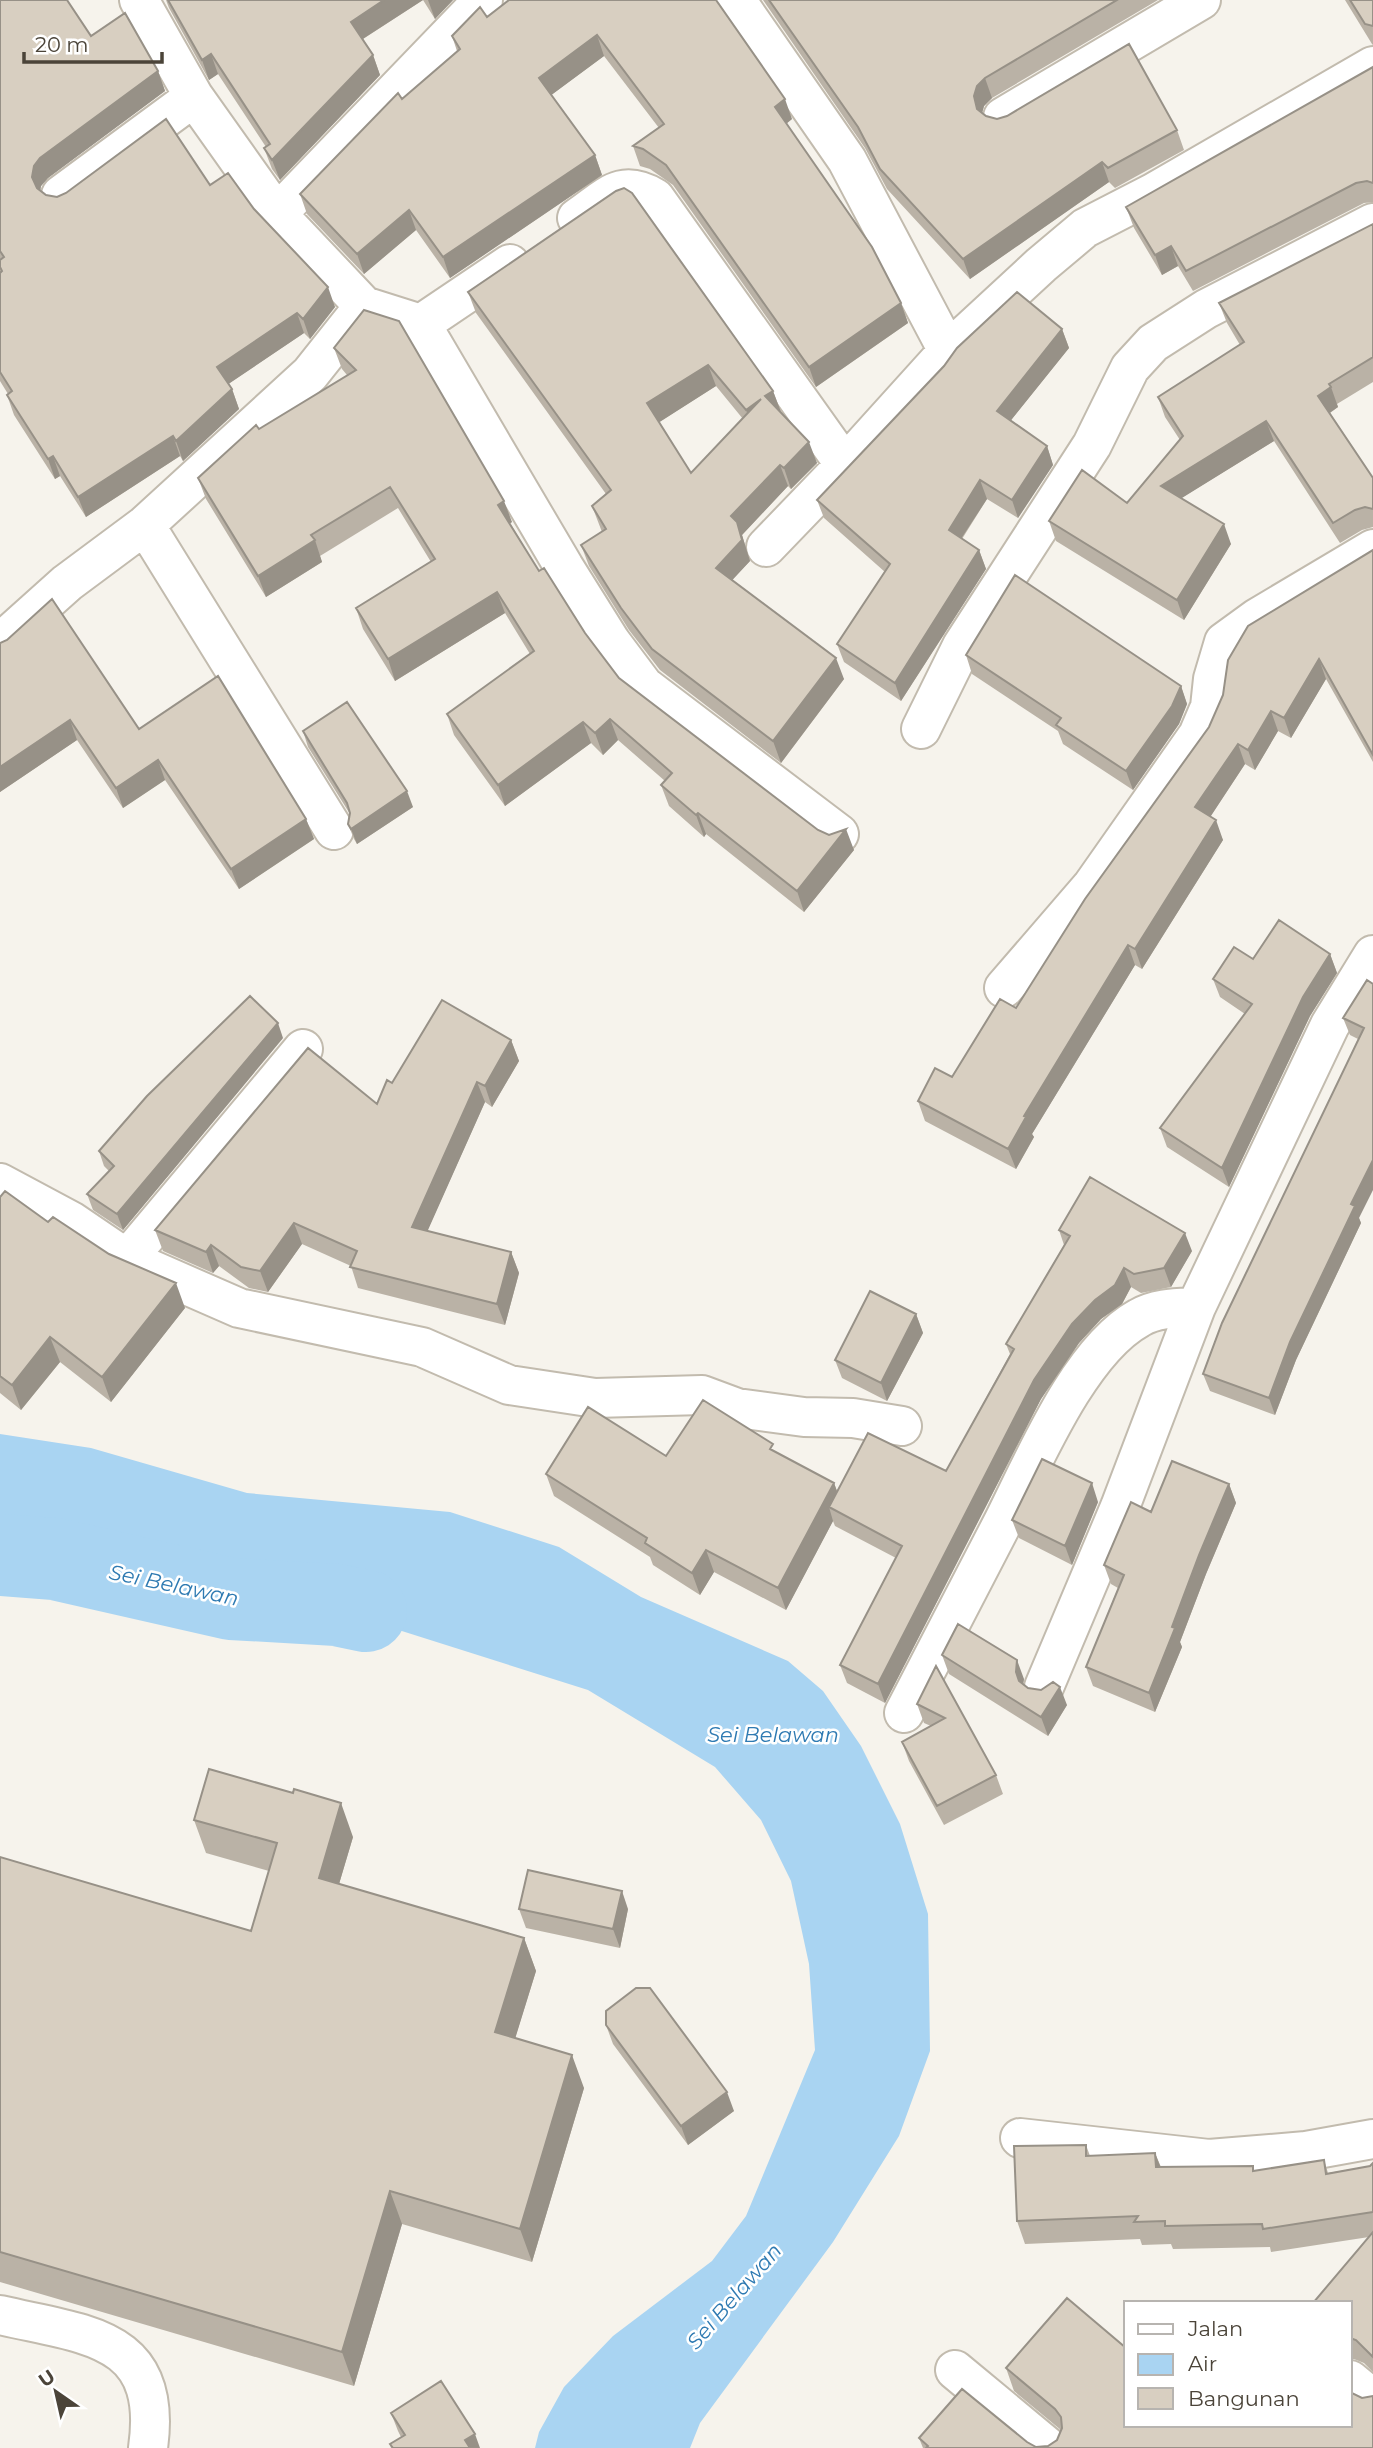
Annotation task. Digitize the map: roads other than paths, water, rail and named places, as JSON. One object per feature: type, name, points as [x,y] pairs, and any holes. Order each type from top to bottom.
[{"type":"street","points":[[139,0],[194,97],[277,214],[364,306],[421,324],[564,567],[611,642],[644,685],[839,835]]},
{"type":"street","points":[[277,214],[483,0]]},
{"type":"street","points":[[736,0],[847,160],[948,351]]},
{"type":"street","points":[[1003,117],[1202,0]]},
{"type":"street","points":[[766,547],[948,351],[1085,229],[1153,193],[1373,66]]},
{"type":"street","points":[[61,195],[194,97]]},
{"type":"street","points":[[421,324],[623,188],[638,187],[655,198],[845,465]]},
{"type":"street","points":[[921,729],[962,646],[1091,445],[1130,368],[1153,343],[1206,309],[1373,223]]},
{"type":"street","points":[[0,643],[66,583],[145,525],[310,374],[364,306]]},
{"type":"street","points":[[145,525],[334,831]]},
{"type":"street","points":[[1004,988],[1092,886],[1198,735],[1210,707],[1213,679],[1224,642],[1257,618],[1373,549]]},
{"type":"street","points":[[1044,1687],[1144,1447],[1196,1307],[1329,1026],[1373,955]]},
{"type":"street","points":[[127,1259],[303,1049]]},
{"type":"street","points":[[0,1183],[71,1221],[127,1259],[239,1308],[422,1347],[509,1385],[595,1398],[649,1399],[702,1395],[737,1408],[804,1417],[853,1418],[902,1426]]},
{"type":"street","points":[[904,1713],[1060,1411],[1096,1356],[1139,1317],[1158,1310],[1196,1307]]},
{"type":"street","points":[[1020,2138],[1209,2159],[1306,2151],[1373,2139]]},
{"type":"street","points":[[0,2315],[98,2338],[122,2351],[139,2372],[148,2391],[152,2421],[149,2448]]},
{"type":"street","points":[[956,2370],[1049,2448]]},
{"type":"street","points":[[1352,2381],[1373,2399]]},
{"type":"water","name":"Sei Belawan","points":[[0,1434],[91,1448],[247,1493],[450,1512],[559,1547],[641,1597],[788,1661],[823,1691],[861,1746],[900,1824],[928,1914],[930,2051],[899,2136],[833,2242],[700,2423],[690,2448],[535,2448],[539,2432],[564,2387],[613,2336],[712,2261],[746,2216],[815,2050],[809,1964],[791,1881],[761,1820],[715,1767],[588,1690],[386,1626],[27,1560],[0,1559]]},
{"type":"waterway","name":"Sei Belawan","points":[[0,1555],[55,1559],[231,1599],[337,1605],[366,1611]]}]
